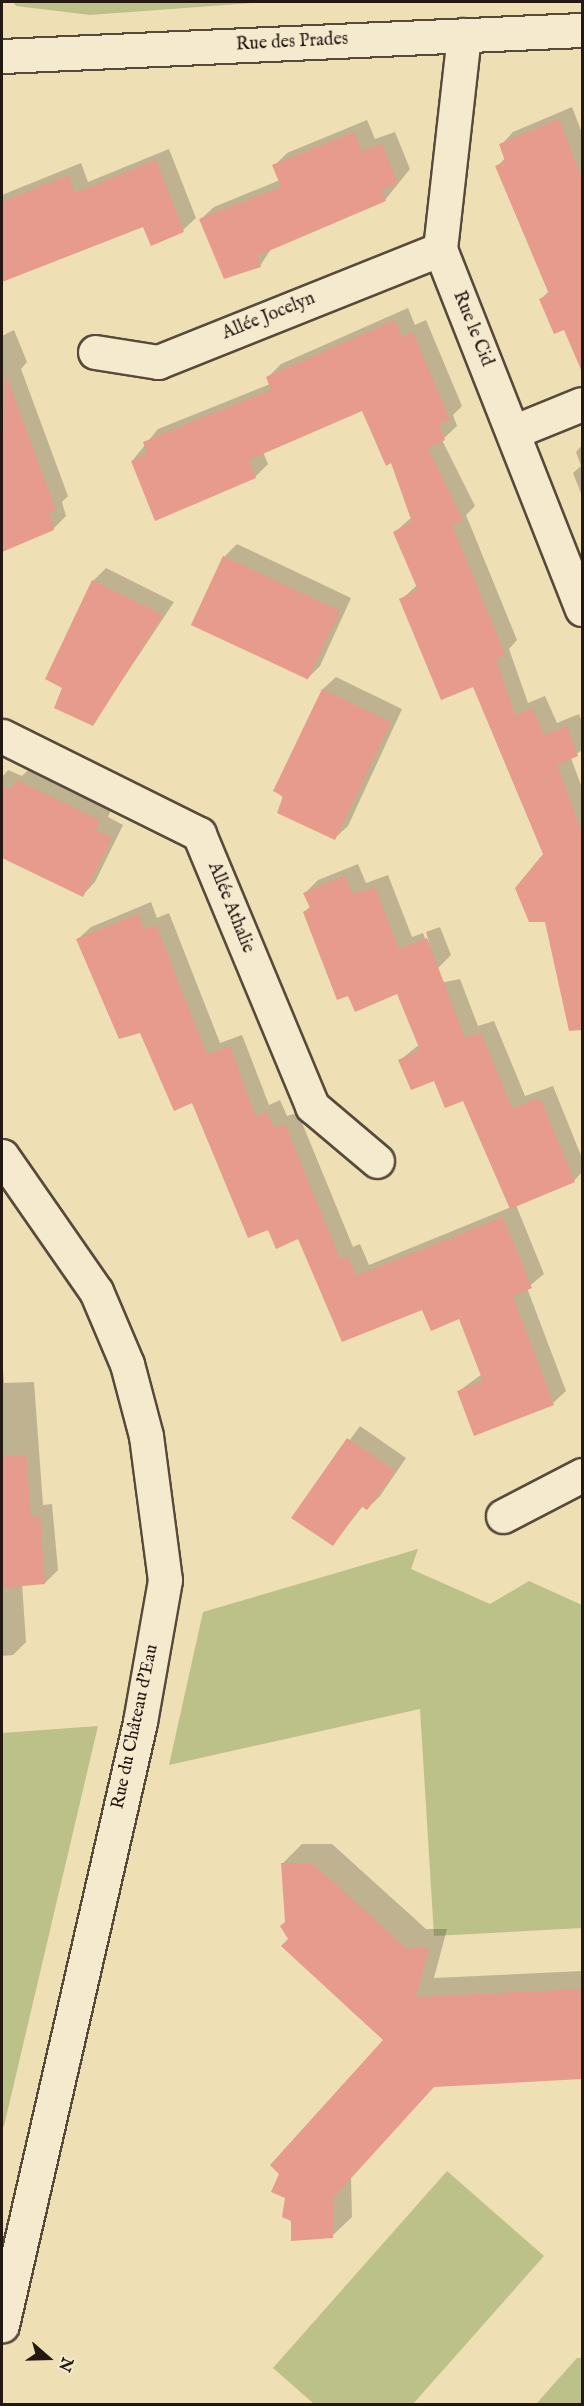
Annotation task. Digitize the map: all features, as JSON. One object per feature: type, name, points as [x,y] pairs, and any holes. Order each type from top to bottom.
[{"type":"street","name":"Rue des Prades","points":[[2,56],[582,30]]},
{"type":"street","name":"Rue le Cid","points":[[464,35],[440,249],[582,609]]},
{"type":"street","name":"Allée Jocelyn","points":[[95,352],[158,362],[440,249]]},
{"type":"street","points":[[513,432],[582,404]]},
{"type":"street","name":"Allée Athalie","points":[[2,736],[199,834],[312,1106],[377,1161]]},
{"type":"street","name":"Rue du Château d'Eau","points":[[2,1156],[96,1292],[127,1364],[146,1436],[165,1580],[140,1722],[2,2325]]},
{"type":"street","points":[[503,1516],[582,1476]]},
{"type":"green space","points":[[13,2],[267,2],[90,15],[16,6]]},
{"type":"green space","points":[[418,1549],[411,1569],[490,1604],[529,1581],[582,1605],[582,1928],[434,1936],[420,1709],[169,1765],[203,1612]]},
{"type":"green space","points":[[98,1726],[4,2126],[2,2127],[2,1733]]},
{"type":"green space","points":[[447,2171],[544,2256],[413,2404],[314,2404],[273,2368]]},
{"type":"green space","points":[[577,2358],[582,2358],[582,2404],[536,2404]]},
{"type":"building","points":[[559,119],[582,179],[582,372],[564,330],[554,334],[539,299],[549,294],[495,166],[505,161],[499,144]]},
{"type":"building","points":[[354,132],[362,151],[382,144],[398,183],[381,190],[386,201],[257,256],[261,267],[224,279],[199,219],[281,187],[272,165]]},
{"type":"building","points":[[156,160],[184,232],[151,246],[143,227],[2,282],[2,202],[68,175],[75,193]]},
{"type":"building","points":[[395,320],[402,337],[413,332],[450,420],[439,424],[445,440],[428,448],[463,520],[452,525],[505,654],[496,659],[515,715],[532,708],[544,735],[567,726],[578,756],[557,765],[582,833],[582,1030],[569,1031],[545,922],[529,922],[515,888],[543,854],[473,687],[441,700],[399,599],[418,590],[393,532],[412,522],[391,463],[386,466],[362,411],[249,460],[256,478],[155,521],[131,461],[147,454],[143,442],[271,390],[266,377]]},
{"type":"building","points":[[5,372],[56,510],[49,513],[54,530],[2,552]]},
{"type":"building","points":[[223,556],[340,611],[308,679],[191,625]]},
{"type":"building","points":[[92,580],[163,615],[93,726],[54,708],[62,688],[45,679]]},
{"type":"building","points":[[322,689],[391,722],[335,840],[277,813],[283,796],[273,791]]},
{"type":"building","points":[[16,780],[100,820],[96,830],[112,838],[83,897],[2,858],[2,785],[11,789]]},
{"type":"building","points":[[345,876],[353,894],[375,887],[399,949],[427,938],[465,1038],[481,1033],[512,1108],[540,1098],[575,1182],[510,1209],[463,1101],[445,1108],[434,1081],[411,1090],[398,1060],[420,1050],[397,994],[355,1012],[348,996],[337,1000],[303,912],[310,908],[303,893]]},
{"type":"building","points":[[138,914],[145,929],[156,925],[207,1055],[230,1046],[256,1117],[267,1112],[274,1128],[285,1124],[340,1259],[348,1256],[356,1276],[503,1217],[532,1288],[513,1296],[554,1405],[474,1436],[457,1391],[483,1381],[459,1319],[431,1331],[422,1310],[342,1342],[298,1239],[276,1249],[268,1230],[248,1238],[192,1103],[174,1111],[140,1033],[119,1039],[76,939]]},
{"type":"building","points":[[347,1438],[395,1471],[367,1510],[361,1506],[333,1546],[291,1518]]},
{"type":"building","points":[[26,1455],[31,1517],[40,1516],[45,1584],[2,1588],[2,1456]]},
{"type":"building","points":[[281,1863],[312,1863],[406,1948],[429,1948],[416,1997],[582,1989],[582,2079],[434,2087],[333,2198],[333,2238],[291,2241],[291,2221],[282,2217],[285,2198],[271,2192],[279,2174],[270,2165],[383,2040],[281,1946],[288,1939],[280,1926],[285,1922]]}]
